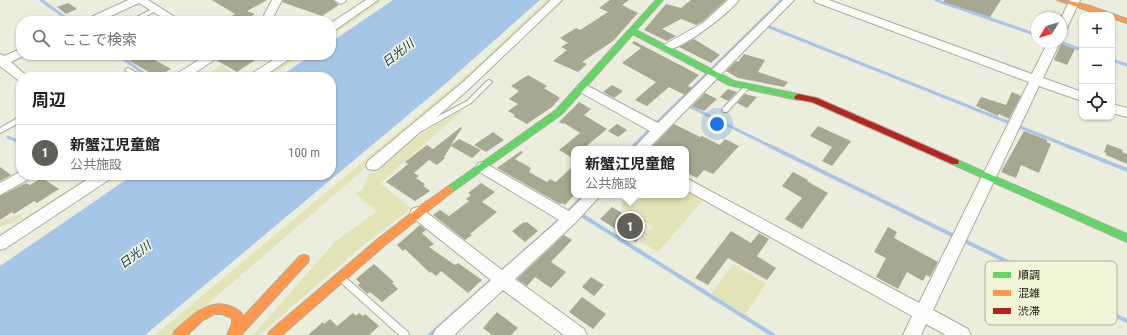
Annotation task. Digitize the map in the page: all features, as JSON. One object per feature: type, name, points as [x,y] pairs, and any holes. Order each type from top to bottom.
[{"type":"street","points":[[102,16],[137,0]]},
{"type":"street","points":[[141,0],[168,16]]},
{"type":"street","points":[[269,16],[277,0]]},
{"type":"street","points":[[336,25],[373,0]]},
{"type":"street","points":[[373,165],[482,71],[557,0]]},
{"type":"street","points":[[274,335],[340,276],[417,214],[559,112],[660,0]]},
{"type":"street","points":[[666,48],[707,25],[734,0]]},
{"type":"street","points":[[642,146],[655,127],[711,72],[789,0]]},
{"type":"street","points":[[819,0],[1079,96]]},
{"type":"street","points":[[1060,0],[1074,2],[1100,12]]},
{"type":"street","points":[[1067,16],[1074,2]]},
{"type":"street","points":[[1115,17],[1127,21]]},
{"type":"street","points":[[632,31],[732,83],[814,100],[1127,238]]},
{"type":"street","points":[[912,335],[1051,48]]},
{"type":"street","points":[[1,60],[16,55]]},
{"type":"street","points":[[1,60],[16,72]]},
{"type":"street","points":[[188,72],[207,60]]},
{"type":"street","points":[[263,72],[281,60]]},
{"type":"street","points":[[582,88],[655,127]]},
{"type":"street","points":[[1115,109],[1127,113]]},
{"type":"street","points":[[483,168],[566,217]]},
{"type":"street","points":[[0,190],[16,180]]},
{"type":"street","points":[[0,244],[97,180]]},
{"type":"street","points":[[689,185],[962,335]]},
{"type":"street","points":[[442,335],[500,277],[566,217],[590,198]]},
{"type":"street","points":[[417,214],[578,335]]},
{"type":"street","points":[[0,238],[16,228],[27,226]]},
{"type":"street","points":[[234,335],[304,259]]},
{"type":"street","points":[[179,335],[195,319],[203,314],[224,308],[234,311],[238,316],[238,324],[234,335]]},
{"type":"lane","points":[[142,16],[156,9]]},
{"type":"lane","points":[[128,70],[132,72]]},
{"type":"lane","points":[[414,131],[469,102],[489,82]]},
{"type":"lane","points":[[725,110],[747,87]]},
{"type":"lane","points":[[0,131],[16,122]]},
{"type":"lane","points":[[340,276],[405,335]]},
{"type":"green space","points":[[376,0],[384,0],[336,33],[336,27]]},
{"type":"green space","points":[[546,0],[554,0],[479,70],[196,314],[174,335],[155,335],[475,68]]},
{"type":"green space","points":[[285,60],[294,60],[276,72],[267,72]]},
{"type":"green space","points":[[223,64],[226,68],[233,72],[211,72]]},
{"type":"green space","points":[[459,111],[462,111],[380,183],[411,208],[360,248],[259,335],[253,335],[335,242],[377,211],[355,194],[363,188],[369,174],[401,146]]},
{"type":"green space","points":[[83,180],[91,180],[28,221],[22,219],[0,227],[0,222],[2,220],[26,213],[21,216],[23,219]]},
{"type":"green space","points":[[689,188],[706,197],[658,252],[639,241],[653,226],[621,207],[623,199],[635,206],[642,198],[689,198]]},
{"type":"green space","points":[[733,264],[766,284],[745,315],[711,294]]},
{"type":"water","name":"日光川","points":[[393,0],[540,0],[444,85],[336,175],[336,72],[286,72],[304,60],[336,60],[336,39]]},
{"type":"water","points":[[780,0],[785,0],[637,146],[631,146]]},
{"type":"water","name":"日光川","points":[[126,180],[330,180],[145,335],[0,335],[0,266]]},
{"type":"water","points":[[579,198],[586,198],[435,335],[427,335],[560,217]]},
{"type":"building","points":[[212,0],[267,0],[247,11],[255,14],[252,16],[231,16],[235,14]]},
{"type":"building","points":[[283,0],[333,0],[339,5],[322,16],[282,2]]},
{"type":"building","points":[[610,0],[629,0],[622,5],[638,13],[613,41],[582,62],[587,64],[578,72],[553,61],[567,50],[561,47],[568,43],[560,38],[576,28],[580,30],[608,12],[599,8]]},
{"type":"building","points":[[691,0],[726,0],[702,22],[696,25],[681,19],[662,29],[676,36],[667,41],[644,30],[666,4],[681,8]]},
{"type":"building","points":[[944,0],[1001,0],[990,17],[944,2]]},
{"type":"building","points":[[68,3],[77,9],[66,14],[57,7]]},
{"type":"building","points":[[694,39],[720,55],[711,63],[679,47]]},
{"type":"building","points":[[634,41],[699,75],[688,86],[692,88],[685,95],[669,87],[647,106],[635,100],[656,82],[622,63],[641,48],[632,43]]},
{"type":"building","points":[[1067,46],[1075,49],[1067,65],[1054,60],[1059,48],[1067,48]]},
{"type":"building","points":[[744,54],[765,60],[758,72],[788,82],[784,87],[738,78],[726,71],[736,61],[738,62]]},
{"type":"building","points":[[155,60],[171,69],[166,72],[149,72],[130,61]]},
{"type":"building","points":[[216,60],[255,60],[237,72]]},
{"type":"building","points":[[528,75],[547,86],[544,88],[560,98],[552,107],[527,124],[513,116],[515,115],[508,111],[518,104],[509,99],[519,91],[511,86]]},
{"type":"building","points":[[612,85],[623,91],[614,98],[603,92]]},
{"type":"building","points":[[728,89],[737,92],[728,101],[720,97]]},
{"type":"building","points":[[1012,92],[1021,96],[1009,119],[999,114],[998,116],[976,106],[981,97],[1006,105]]},
{"type":"building","points":[[705,93],[717,99],[704,111],[692,106]]},
{"type":"building","points":[[745,94],[757,97],[747,108],[737,103]]},
{"type":"building","points":[[579,102],[591,109],[584,115],[607,129],[587,146],[571,146],[571,157],[559,150],[580,133],[564,123],[559,122]]},
{"type":"building","points":[[617,124],[627,130],[618,137],[608,131]]},
{"type":"building","points":[[674,124],[720,145],[725,139],[739,146],[713,174],[704,170],[697,178],[689,174],[689,146],[653,146]]},
{"type":"building","points":[[818,126],[851,141],[832,166],[822,161],[832,147],[810,136]]},
{"type":"building","points":[[461,127],[462,128],[451,145],[459,139],[481,150],[472,158],[451,146],[444,157],[445,158],[437,165],[429,160],[414,173],[419,176],[416,178],[425,184],[423,186],[430,191],[415,201],[386,182],[408,164],[405,162],[427,145],[433,149]]},
{"type":"building","points":[[1024,131],[1047,140],[1047,142],[1051,144],[1039,173],[1021,165],[1016,178],[1001,172]]},
{"type":"building","points":[[493,132],[504,140],[486,152],[474,145]]},
{"type":"building","points":[[1107,144],[1123,150],[1122,152],[1127,154],[1127,164],[1106,155],[1104,152]]},
{"type":"building","points":[[521,151],[523,152],[515,159],[531,168],[529,172],[547,182],[550,179],[556,182],[571,168],[571,198],[565,205],[562,203],[560,204],[497,168]]},
{"type":"building","points":[[0,167],[11,175],[0,181]]},
{"type":"building","points":[[793,172],[828,193],[802,229],[785,219],[802,198],[782,186]]},
{"type":"building","points":[[39,180],[45,180],[59,189],[37,203],[34,201],[14,214],[12,212],[0,220],[0,196],[26,183],[30,185]]},
{"type":"building","points":[[481,183],[495,192],[482,202],[497,212],[470,234],[472,235],[465,240],[433,215],[440,210],[449,216],[469,201],[466,199],[471,195],[468,193]]},
{"type":"building","points":[[612,207],[640,224],[637,227],[645,232],[636,242],[600,219]]},
{"type":"building","points":[[524,222],[527,222],[538,231],[525,242],[512,231]]},
{"type":"building","points":[[420,225],[426,230],[422,233],[434,244],[429,247],[455,265],[458,263],[482,280],[468,293],[441,271],[436,276],[431,272],[430,273],[405,249],[403,251],[397,245]]},
{"type":"building","points":[[888,227],[897,232],[894,238],[938,262],[930,277],[926,275],[923,281],[907,272],[898,289],[876,277],[886,258],[874,252]]},
{"type":"building","points":[[731,231],[751,243],[759,233],[769,239],[757,256],[776,268],[767,280],[728,258],[708,285],[695,278]]},
{"type":"building","points":[[564,235],[572,240],[551,262],[566,272],[551,288],[535,277],[527,286],[517,279]]},
{"type":"building","points":[[374,264],[394,282],[392,283],[398,289],[382,302],[370,292],[367,294],[358,285],[360,283],[356,279]]},
{"type":"building","points":[[591,277],[604,285],[594,296],[582,287]]},
{"type":"building","points":[[582,297],[606,314],[593,329],[569,312]]},
{"type":"building","points":[[497,312],[518,328],[511,335],[492,335],[483,328]]},
{"type":"building","points":[[353,313],[356,316],[359,313],[363,316],[365,314],[379,326],[369,335],[308,335],[323,322],[324,324],[330,319],[337,326]]},
{"type":"waterway","points":[[41,0],[63,16]]},
{"type":"waterway","points":[[936,0],[1031,33]]},
{"type":"waterway","points":[[767,26],[1010,123]]},
{"type":"waterway","points":[[1067,45],[1079,49]]},
{"type":"waterway","points":[[125,60],[142,72]]},
{"type":"waterway","points":[[1115,61],[1127,65]]},
{"type":"waterway","points":[[689,106],[772,147]]},
{"type":"waterway","points":[[1020,127],[1070,147]]},
{"type":"waterway","points":[[8,137],[16,141]]},
{"type":"waterway","points":[[770,146],[954,236]]},
{"type":"waterway","points":[[1067,146],[1127,170]]},
{"type":"waterway","points":[[583,216],[773,335]]},
{"type":"waterway","points":[[965,241],[1006,261]]},
{"type":"waterway","points":[[1117,316],[1127,321]]},
{"type":"traffic: fast","points":[[449,190],[559,112],[660,0]]},
{"type":"traffic: fast","points":[[632,31],[732,83],[798,97]]},
{"type":"traffic: fast","points":[[955,162],[1127,238]]},
{"type":"traffic: slow","points":[[1060,0],[1098,12]]},
{"type":"traffic: slow","points":[[1115,17],[1127,21]]},
{"type":"traffic: slow","points":[[274,335],[381,242],[449,190]]},
{"type":"traffic: slow","points":[[234,335],[304,259]]},
{"type":"traffic: slow","points":[[179,335],[199,317],[214,309],[230,311],[238,316],[238,324],[233,335]]},
{"type":"traffic: jam","points":[[798,97],[814,100],[955,162]]},
{"type":"place","name":"新蟹江児童館","points":[[630,226]]}]
